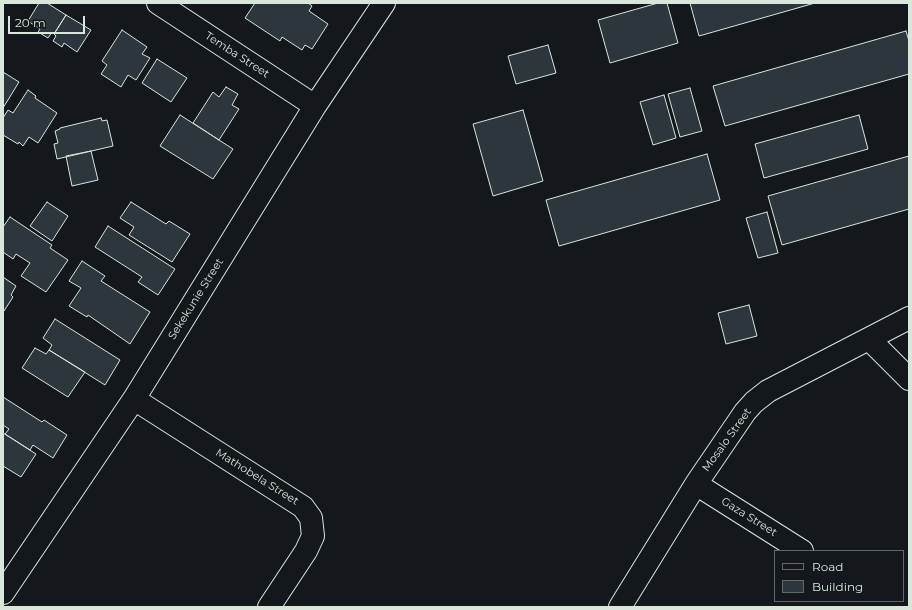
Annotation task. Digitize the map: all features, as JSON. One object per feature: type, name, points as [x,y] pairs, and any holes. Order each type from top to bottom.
[{"type":"street","name":"Temba Street","points":[[158,3],[316,106]]},
{"type":"street","name":"Sekekunie Street","points":[[3,593],[134,399],[316,106],[384,3]]},
{"type":"street","name":"Mosalo Street","points":[[620,607],[696,484],[745,412],[754,402],[768,391],[909,318]]},
{"type":"street","points":[[869,339],[909,379]]},
{"type":"street","name":"Mathobela Street","points":[[134,399],[303,507],[311,518],[313,536],[306,551],[269,607]]},
{"type":"street","name":"Gaza Street","points":[[696,484],[800,550]]},
{"type":"building","points":[[39,3],[47,3],[66,15],[54,34],[52,32],[48,38],[38,32],[40,29],[28,21]]},
{"type":"building","points":[[255,3],[308,3],[312,6],[309,11],[328,24],[312,49],[305,45],[302,50],[282,37],[280,41],[245,18]]},
{"type":"building","points":[[658,3],[667,3],[678,43],[610,63],[598,20]]},
{"type":"building","points":[[690,3],[815,3],[699,36]]},
{"type":"building","points":[[66,15],[91,30],[77,52],[64,43],[62,47],[53,41],[56,36],[54,34]]},
{"type":"building","points":[[122,30],[147,47],[142,54],[150,58],[136,80],[128,75],[121,87],[101,74],[107,65],[102,61]]},
{"type":"building","points":[[906,31],[909,41],[909,74],[725,126],[713,86]]},
{"type":"building","points":[[548,45],[556,73],[516,84],[508,56]]},
{"type":"building","points":[[157,59],[187,78],[171,102],[142,83]]},
{"type":"building","points":[[3,72],[19,82],[3,108]]},
{"type":"building","points":[[226,87],[238,94],[232,105],[239,109],[219,140],[193,123],[213,92],[219,97]]},
{"type":"building","points":[[690,88],[702,131],[680,137],[668,94]]},
{"type":"building","points":[[28,90],[36,96],[35,98],[57,113],[38,143],[29,137],[23,146],[19,142],[18,144],[3,135],[3,118],[8,110],[13,113]]},
{"type":"building","points":[[664,95],[676,138],[653,145],[640,102]]},
{"type":"building","points":[[523,110],[543,181],[493,196],[473,124]]},
{"type":"building","points":[[180,115],[233,149],[213,179],[160,146]]},
{"type":"building","points":[[859,115],[868,149],[764,178],[755,144]]},
{"type":"building","points":[[101,118],[102,121],[107,120],[113,146],[57,159],[54,144],[58,143],[55,131],[60,128]]},
{"type":"building","points":[[91,151],[98,180],[72,186],[66,156]]},
{"type":"building","points":[[707,154],[720,200],[559,246],[546,200]]},
{"type":"building","points":[[909,156],[909,209],[782,245],[768,196]]},
{"type":"building","points":[[47,202],[68,216],[52,241],[30,226]]},
{"type":"building","points":[[131,202],[166,224],[169,221],[190,234],[172,262],[129,235],[134,227],[120,218]]},
{"type":"building","points":[[767,212],[778,253],[758,258],[746,218]]},
{"type":"building","points":[[10,217],[52,245],[50,248],[68,260],[46,292],[21,276],[30,263],[16,254],[13,259],[3,252],[3,227]]},
{"type":"building","points":[[108,226],[175,269],[158,295],[138,282],[142,277],[95,247]]},
{"type":"building","points":[[82,261],[105,276],[101,281],[150,312],[130,344],[88,315],[87,317],[69,306],[81,288],[69,281]]},
{"type":"building","points":[[3,277],[16,286],[11,295],[13,297],[4,311],[3,310]]},
{"type":"building","points":[[749,305],[757,336],[726,344],[718,313]]},
{"type":"building","points":[[55,319],[120,360],[105,385],[49,350],[52,345],[43,338]]},
{"type":"building","points":[[35,348],[46,354],[49,350],[85,372],[68,397],[22,368]]},
{"type":"building","points":[[3,397],[42,422],[44,420],[67,435],[53,458],[33,445],[30,450],[5,434],[9,429],[3,425]]},
{"type":"building","points":[[3,433],[36,454],[21,477],[3,466]]}]
